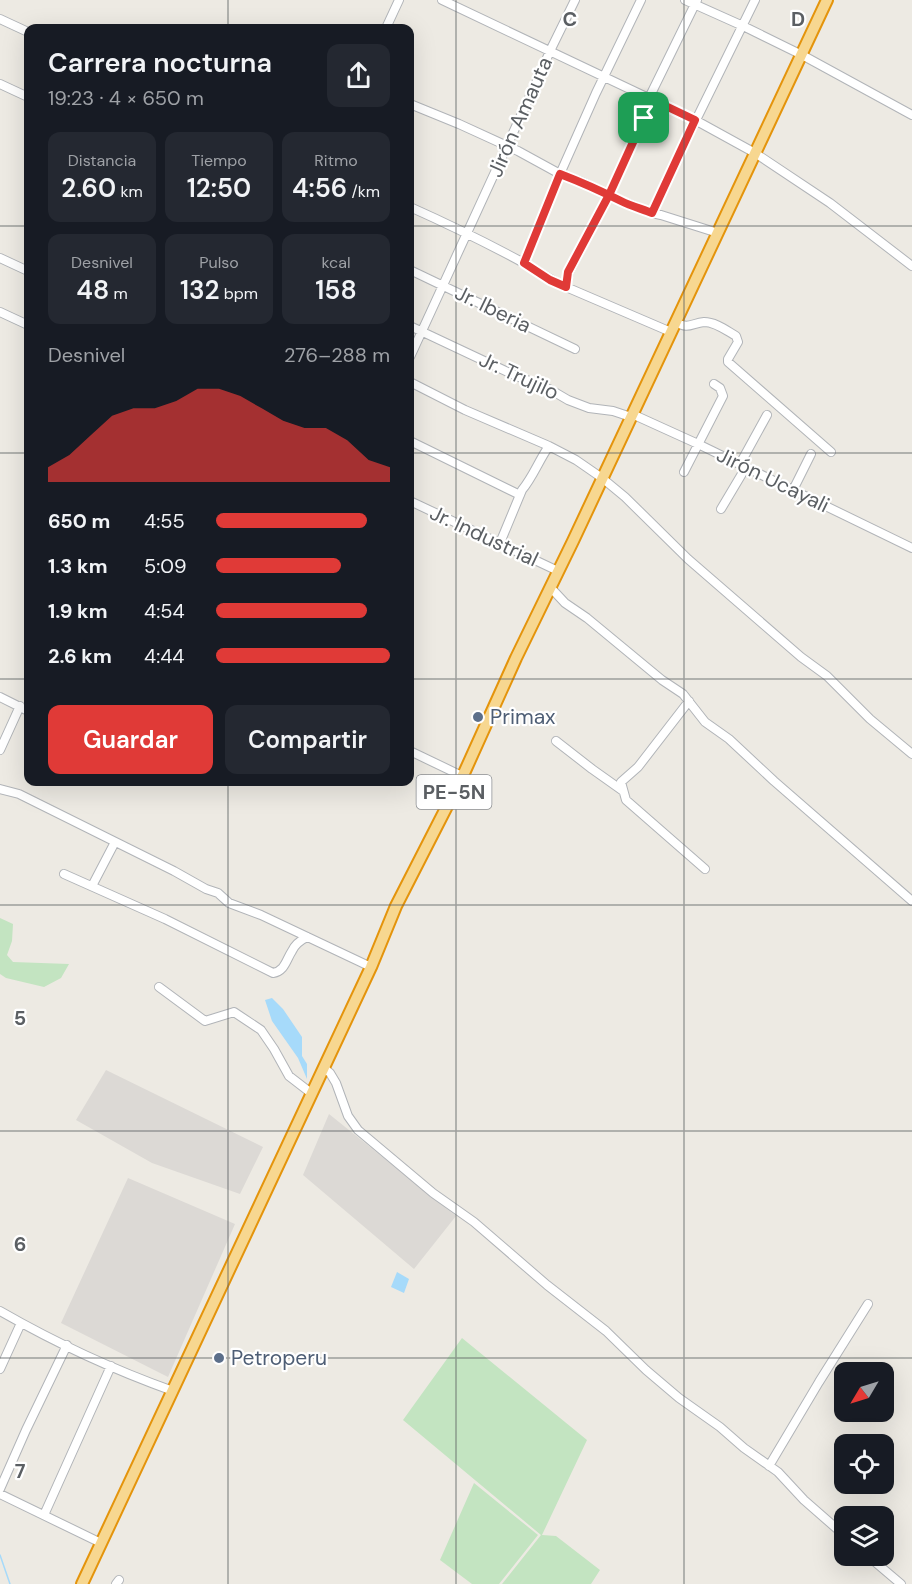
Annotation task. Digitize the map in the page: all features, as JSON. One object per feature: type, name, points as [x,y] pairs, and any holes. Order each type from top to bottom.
[{"type":"highway","name":"PE-5N","points":[[82,1584],[371,967],[404,890],[462,776],[827,0]]},
{"type":"street","points":[[388,24],[399,0]]},
{"type":"street","points":[[442,0],[695,120],[755,153],[830,203],[912,266]]},
{"type":"street","name":"Jirón Amauta","points":[[414,348],[575,0]]},
{"type":"street","points":[[524,263],[560,174],[641,0]]},
{"type":"street","points":[[685,0],[695,2],[802,55],[912,115]]},
{"type":"street","points":[[652,213],[755,0]]},
{"type":"street","points":[[566,287],[568,272],[609,195],[644,118],[649,98],[695,2]]},
{"type":"street","points":[[0,19],[24,30]]},
{"type":"street","points":[[0,84],[24,95]]},
{"type":"street","points":[[414,105],[445,117],[560,174],[609,195],[652,213],[718,233]]},
{"type":"street","points":[[414,209],[524,263],[550,280],[566,287],[674,327],[703,322],[714,324],[736,336],[738,342],[728,362],[831,452]]},
{"type":"street","points":[[0,258],[24,269]]},
{"type":"street","name":"Jr. Iberia","points":[[414,272],[575,349]]},
{"type":"street","points":[[0,312],[24,324]]},
{"type":"street","name":"Jr. Trujilo","points":[[414,328],[551,390],[568,400],[589,408],[632,415]]},
{"type":"street","points":[[414,384],[465,410],[549,446],[576,460],[602,478],[625,496],[688,559],[801,657],[827,676],[870,719],[912,754]]},
{"type":"street","points":[[684,472],[723,396],[720,388],[714,384]]},
{"type":"street","name":"Jirón Ucayali","points":[[632,415],[698,444],[912,548]]},
{"type":"street","points":[[721,508],[767,415]]},
{"type":"street","points":[[414,443],[520,495]]},
{"type":"street","points":[[500,543],[520,495],[549,446]]},
{"type":"street","points":[[793,490],[811,454]]},
{"type":"street","name":"Jr. Industrial","points":[[414,503],[558,571]]},
{"type":"street","points":[[550,588],[565,603],[683,694],[705,722],[729,739],[912,901]]},
{"type":"street","points":[[0,697],[24,708]]},
{"type":"street","points":[[688,701],[638,767],[621,782],[626,800],[705,869]]},
{"type":"street","points":[[0,750],[20,706]]},
{"type":"street","points":[[556,741],[623,791]]},
{"type":"street","points":[[414,753],[462,776]]},
{"type":"street","points":[[0,789],[19,794],[218,893],[229,903],[261,915],[371,967]]},
{"type":"street","points":[[92,886],[115,842]]},
{"type":"street","points":[[64,874],[209,940],[273,973],[279,972],[284,967],[292,950],[299,941],[307,937]]},
{"type":"street","points":[[159,987],[205,1020],[234,1012],[261,1030],[289,1076],[311,1094]]},
{"type":"street","points":[[324,1068],[336,1083],[348,1116],[358,1130],[433,1193],[474,1222],[547,1286],[606,1331],[679,1398],[778,1472],[804,1500],[834,1526]]},
{"type":"street","points":[[769,1466],[868,1304]]},
{"type":"street","points":[[0,1311],[111,1365],[173,1391]]},
{"type":"street","points":[[0,1369],[21,1323]]},
{"type":"street","points":[[0,1489],[68,1345]]},
{"type":"street","points":[[44,1515],[111,1365]]},
{"type":"street","points":[[0,1494],[101,1544]]},
{"type":"street","points":[[880,1566],[901,1584]]},
{"type":"shaded area","points":[[106,1070],[263,1147],[240,1194],[152,1163],[76,1120]]},
{"type":"shaded area","points":[[329,1114],[456,1216],[414,1269],[303,1175]]},
{"type":"shaded area","points":[[128,1178],[235,1224],[168,1377],[61,1323]]},
{"type":"green space","points":[[0,918],[13,924],[12,941],[7,955],[13,962],[69,964],[61,978],[44,987],[6,978],[0,974]]},
{"type":"green space","points":[[462,1338],[587,1440],[542,1535],[556,1536],[600,1570],[591,1584],[502,1584],[541,1535],[403,1420]]},
{"type":"green space","points":[[474,1483],[538,1535],[499,1584],[472,1584],[440,1560]]},
{"type":"water","points":[[272,998],[283,1009],[302,1037],[302,1056],[307,1064],[307,1079],[298,1058],[272,1021],[265,1000]]},
{"type":"water","points":[[397,1272],[409,1279],[404,1293],[391,1287]]},
{"type":"waterway","points":[[0,1555],[10,1584]]},
{"type":"place","name":"Primax","points":[[478,717]]},
{"type":"place","name":"Petroperu","points":[[219,1358]]},
{"type":"route","points":[[644,118],[609,195],[568,272],[566,287],[550,280],[524,263],[560,174],[582,182],[609,195],[624,202],[652,213],[695,120],[649,98],[644,118]]}]
